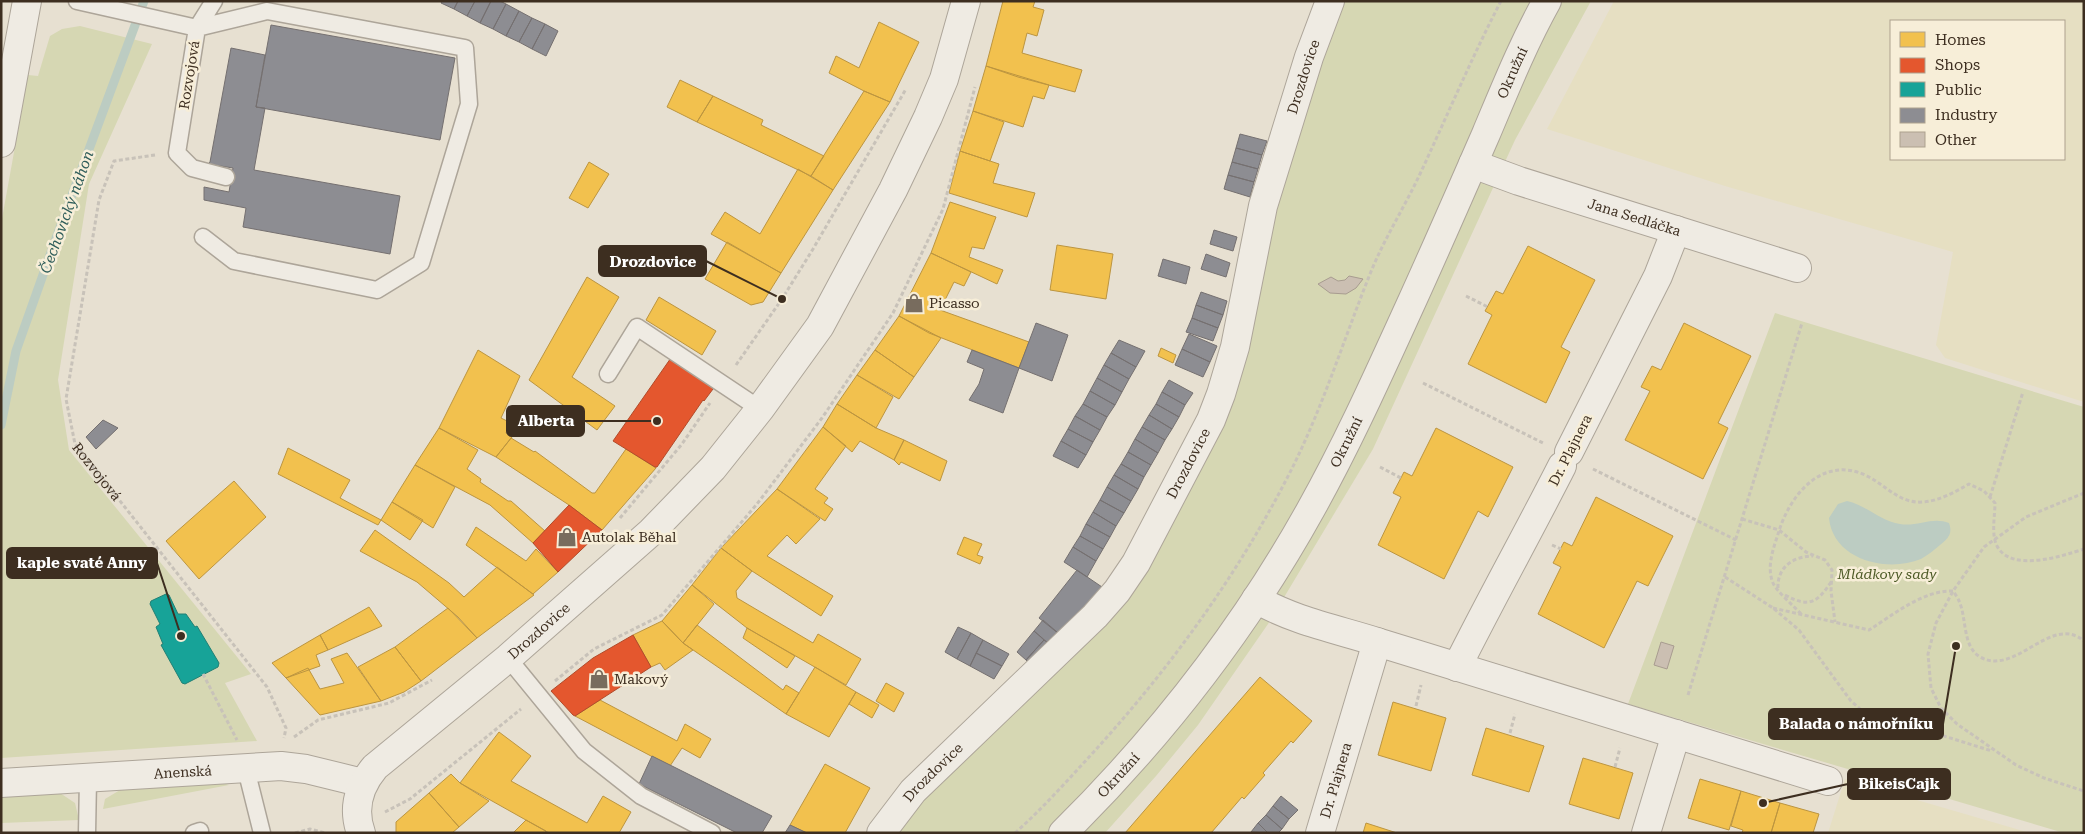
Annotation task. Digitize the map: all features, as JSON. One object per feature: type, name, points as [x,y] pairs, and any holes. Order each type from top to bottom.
[{"type":"street","points":[[1,143],[27,1]]},
{"type":"street","name":"Drozdovice","points":[[363,783],[375,767],[392,751],[508,658],[651,532],[713,468],[760,409],[820,326],[893,190],[928,118],[944,79],[966,1]]},
{"type":"street","name":"Drozdovice","points":[[881,833],[913,791],[1095,616],[1117,591],[1136,563],[1211,420],[1221,394],[1235,347],[1263,206],[1310,57],[1330,1]]},
{"type":"street","name":"Okružní","points":[[1064,833],[1132,761],[1199,679],[1256,598],[1306,518],[1348,440],[1515,67],[1547,1]]},
{"type":"street","name":"Jana Sedláčka","points":[[1473,164],[1797,268]]},
{"type":"street","name":"Dr. Plajnera","points":[[1457,666],[1532,526],[1658,276],[1676,230]]},
{"type":"street","points":[[1256,598],[1296,618],[1828,781]]},
{"type":"street","name":"Dr. Plajnera","points":[[1320,833],[1377,642]]},
{"type":"street","points":[[1646,833],[1676,734]]},
{"type":"street","name":"Anenská","points":[[1,783],[88,779],[243,758],[363,783]]},
{"type":"street","points":[[361,833],[357,808],[363,783]]},
{"type":"lane","points":[[76,1],[197,28],[267,11],[465,48],[469,104],[421,263],[377,290],[234,262],[203,237]]},
{"type":"lane","name":"Rozvojová","points":[[177,153],[197,28],[214,1]]},
{"type":"lane","points":[[177,153],[192,168],[226,177]]},
{"type":"lane","points":[[608,374],[637,327],[760,409]]},
{"type":"lane","points":[[508,658],[584,751],[641,796],[712,833]]},
{"type":"lane","points":[[243,758],[262,833]]},
{"type":"lane","points":[[87,833],[88,779]]},
{"type":"path","points":[[1015,833],[1050,799],[1134,708],[1200,622],[1247,549],[1286,481],[1304,442],[1370,273],[1419,176],[1475,52],[1501,1]]},
{"type":"path","points":[[614,524],[682,444],[782,299],[813,250],[910,81]]},
{"type":"path","name":"Rozvojová","points":[[177,153],[114,161],[99,200],[66,398],[75,444],[267,686],[286,728],[284,744],[318,720],[389,703],[437,677]]},
{"type":"path","points":[[1466,296],[1488,307]]},
{"type":"path","points":[[1688,695],[1802,323]]},
{"type":"path","points":[[1990,497],[2023,392]]},
{"type":"path","points":[[1380,468],[1401,478]]},
{"type":"path","points":[[1801,614],[1774,584],[1770,559],[1783,518],[1794,500],[1807,484],[1827,472],[1847,470],[1866,476],[1905,500],[1923,502],[1950,495],[1969,484],[1984,491],[1996,503],[1994,527],[1997,545],[2005,555],[2020,560],[2048,560],[2084,549]]},
{"type":"path","points":[[2084,493],[2026,517],[1984,547],[1953,591],[1936,623],[1928,654],[1931,688],[1941,708],[1957,724],[2016,765],[2044,778],[2084,791]]},
{"type":"path","points":[[1742,519],[1779,530],[1806,552],[1825,560],[1832,570],[1832,610],[1835,622]]},
{"type":"path","points":[[1778,589],[1781,572],[1791,562],[1801,556],[1816,556]]},
{"type":"path","points":[[1724,577],[1773,608],[1799,630],[1852,701],[1868,716],[1903,728],[1931,732],[1997,752]]},
{"type":"path","points":[[1783,594],[1796,601],[1806,602],[1821,598],[1832,582]]},
{"type":"path","points":[[1773,608],[1869,630],[1911,604],[1937,592],[1953,591]]},
{"type":"path","points":[[1953,591],[1959,601],[1970,648],[1980,657],[1996,662],[2014,658],[2052,637],[2066,634],[2079,637],[2084,641]]},
{"type":"path","points":[[203,674],[243,758]]},
{"type":"path","points":[[1416,706],[1422,683]]},
{"type":"path","points":[[1510,733],[1516,711]]},
{"type":"path","points":[[1614,766],[1622,743]]},
{"type":"path","points":[[295,833],[310,829],[325,833]]},
{"type":"shaded area","points":[[1614,1],[2084,1],[2084,402],[1945,358],[1936,345],[1953,252],[1725,186],[1547,129]]},
{"type":"shaded area","points":[[1847,501],[1886,520],[1900,524],[1943,521],[1949,523],[1950,533],[1943,542],[1921,559],[1893,564],[1864,560],[1840,544],[1833,532],[1829,518],[1838,504]]},
{"type":"shaded area","points":[[1845,779],[2030,833],[1828,833]]},
{"type":"green space","points":[[1344,1],[1591,1],[1515,140],[1373,449],[1268,624],[1198,725],[1156,776],[1105,833],[895,833],[929,786],[1125,603],[1222,423],[1275,193]]},
{"type":"green space","points":[[80,26],[152,44],[89,184],[58,380],[69,450],[251,674],[225,683],[257,741],[1,758],[1,224],[28,75],[38,76],[50,36],[62,29]]},
{"type":"green space","name":"Mládkovy sady","points":[[1775,313],[2084,407],[2084,833],[2064,833],[1628,704]]},
{"type":"green space","points":[[220,782],[229,785],[103,809],[105,799],[120,790]]},
{"type":"green space","points":[[60,793],[75,803],[79,820],[1,823],[1,797]]},
{"type":"building: Homes","points":[[1003,1],[1035,1],[1033,7],[1044,10],[1037,36],[1027,33],[1022,53],[1082,70],[1075,92],[1018,77],[986,66]]},
{"type":"building: Homes","points":[[879,22],[919,42],[890,102],[829,73],[836,56],[859,68]]},
{"type":"building: Homes","points":[[986,66],[1049,85],[1044,99],[1033,96],[1023,127],[973,111]]},
{"type":"building: Homes","points":[[680,80],[713,96],[697,122],[667,107]]},
{"type":"building: Homes","points":[[864,91],[890,102],[833,190],[811,176]]},
{"type":"building: Homes","points":[[713,96],[763,120],[761,125],[824,156],[811,176],[697,122]]},
{"type":"building: Homes","points":[[973,111],[1004,122],[990,161],[960,151]]},
{"type":"building: Homes","points":[[960,151],[999,164],[993,183],[1035,193],[1027,217],[949,193]]},
{"type":"building: Homes","points":[[589,162],[609,174],[588,208],[569,198]]},
{"type":"building: Homes","points":[[798,169],[833,190],[781,273],[711,234],[725,212],[760,234]]},
{"type":"building: Homes","points":[[950,202],[996,217],[984,249],[972,247],[969,257],[1003,270],[997,284],[931,253]]},
{"type":"building: Homes","points":[[727,242],[781,273],[763,302],[751,305],[705,279]]},
{"type":"building: Homes","points":[[1057,245],[1113,254],[1106,299],[1050,290]]},
{"type":"building: Homes","points":[[1528,246],[1595,280],[1561,347],[1570,352],[1546,403],[1468,364],[1492,315],[1485,311],[1496,291],[1503,294]]},
{"type":"building: Homes","points":[[931,253],[971,272],[964,286],[954,282],[940,310],[1029,342],[1019,368],[929,333],[899,316]]},
{"type":"building: Homes","points":[[587,277],[619,297],[572,377],[615,406],[597,430],[529,380]]},
{"type":"building: Homes","points":[[659,297],[716,331],[702,355],[646,320]]},
{"type":"building: Homes","points":[[899,316],[941,338],[914,377],[875,350]]},
{"type":"building: Homes","points":[[1684,323],[1751,356],[1718,423],[1728,428],[1703,479],[1625,440],[1650,391],[1641,387],[1652,366],[1661,370]]},
{"type":"building: Homes","points":[[1161,348],[1176,355],[1173,363],[1158,356]]},
{"type":"building: Homes","points":[[478,350],[520,376],[501,418],[511,423],[506,433],[512,437],[496,457],[439,428]]},
{"type":"building: Homes","points":[[875,350],[914,377],[899,399],[857,375]]},
{"type":"building: Homes","points":[[857,375],[893,397],[876,428],[837,404]]},
{"type":"building: Homes","points":[[837,404],[876,428],[904,440],[894,460],[860,441],[852,452],[823,427]]},
{"type":"building: Homes","points":[[823,427],[846,446],[815,489],[828,498],[824,503],[833,509],[825,521],[777,489]]},
{"type":"building: Homes","points":[[439,428],[478,450],[467,469],[481,479],[480,482],[508,501],[511,501],[545,531],[533,543],[490,505],[415,465]]},
{"type":"building: Homes","points":[[1436,428],[1513,467],[1488,517],[1478,511],[1444,579],[1378,545],[1401,497],[1393,493],[1404,472],[1412,476]]},
{"type":"building: Homes","points":[[511,438],[535,451],[592,493],[595,493],[626,449],[656,468],[602,530],[569,505],[496,457]]},
{"type":"building: Homes","points":[[904,440],[947,461],[940,481],[901,462],[899,465],[894,460]]},
{"type":"building: Homes","points":[[288,448],[350,480],[340,498],[381,520],[378,525],[278,474]]},
{"type":"building: Homes","points":[[415,465],[455,487],[433,528],[392,502]]},
{"type":"building: Homes","points":[[234,481],[266,517],[199,579],[166,541]]},
{"type":"building: Homes","points":[[777,489],[820,519],[796,544],[787,535],[767,556],[833,596],[821,616],[752,571],[721,548]]},
{"type":"building: Homes","points":[[1596,497],[1673,536],[1648,586],[1637,581],[1604,648],[1538,614],[1561,567],[1553,563],[1564,542],[1572,546]]},
{"type":"building: Homes","points":[[392,502],[423,520],[410,540],[381,520]]},
{"type":"building: Homes","points":[[476,527],[526,561],[536,549],[558,572],[533,594],[466,545]]},
{"type":"building: Homes","points":[[375,530],[449,583],[464,597],[497,567],[534,595],[477,638],[458,617],[417,582],[360,551]]},
{"type":"building: Homes","points":[[964,537],[982,544],[977,555],[983,557],[980,564],[957,554]]},
{"type":"building: Homes","points":[[721,548],[752,571],[736,591],[737,598],[813,643],[818,634],[861,659],[846,685],[747,628],[692,585]]},
{"type":"building: Homes","points":[[692,585],[714,604],[683,643],[662,621]]},
{"type":"building: Homes","points":[[369,607],[382,626],[328,650],[320,635]]},
{"type":"building: Homes","points":[[448,608],[477,638],[421,681],[395,647]]},
{"type":"building: Homes","points":[[662,621],[683,643],[693,650],[665,670],[660,663],[651,667],[633,635]]},
{"type":"building: Homes","points":[[697,625],[783,690],[786,685],[799,693],[786,714],[683,643]]},
{"type":"building: Homes","points":[[747,628],[795,656],[787,668],[743,638]]},
{"type":"building: Homes","points":[[320,635],[328,650],[316,655],[320,666],[286,678],[272,663]]},
{"type":"building: Homes","points":[[395,647],[421,681],[404,692],[381,701],[358,667]]},
{"type":"building: Homes","points":[[347,653],[381,701],[320,715],[286,678],[308,668],[320,689],[344,683],[331,659]]},
{"type":"building: Homes","points":[[815,667],[856,692],[829,737],[786,714]]},
{"type":"building: Homes","points":[[1260,677],[1312,721],[1293,743],[1291,741],[1263,773],[1265,775],[1244,799],[1242,797],[1211,833],[1125,833]]},
{"type":"building: Homes","points":[[886,683],[904,693],[894,712],[876,701]]},
{"type":"building: Homes","points":[[856,692],[879,705],[872,718],[849,704]]},
{"type":"building: Homes","points":[[600,700],[677,741],[685,724],[711,739],[700,758],[682,748],[670,766],[575,716]]},
{"type":"building: Homes","points":[[1393,702],[1446,718],[1431,771],[1378,755]]},
{"type":"building: Homes","points":[[1486,728],[1544,746],[1529,792],[1472,775]]},
{"type":"building: Homes","points":[[499,732],[531,756],[511,781],[587,823],[603,796],[631,812],[619,833],[549,833],[460,783]]},
{"type":"building: Homes","points":[[1583,758],[1633,773],[1619,819],[1569,804]]},
{"type":"building: Homes","points":[[825,764],[870,788],[845,833],[807,833],[790,825]]},
{"type":"building: Homes","points":[[451,774],[460,783],[489,801],[459,827],[429,793]]},
{"type":"building: Homes","points":[[1700,779],[1741,791],[1729,830],[1688,818]]},
{"type":"building: Homes","points":[[1741,791],[1780,803],[1771,833],[1742,833],[1743,830],[1731,826]]},
{"type":"building: Homes","points":[[429,793],[459,827],[452,833],[396,833],[396,822]]},
{"type":"building: Homes","points":[[1780,803],[1819,814],[1813,833],[1771,833]]},
{"type":"building: Homes","points":[[526,820],[546,831],[544,833],[513,833]]},
{"type":"building: Homes","points":[[1366,823],[1397,833],[1363,833]]},
{"type":"building: Shops","points":[[673,355],[716,385],[703,400],[657,467],[655,467],[613,441]]},
{"type":"building: Shops","name":"Autolak Běhal","points":[[569,505],[602,530],[558,572],[533,543]]},
{"type":"building: Shops","name":"Makový","points":[[633,635],[651,667],[575,716],[573,715],[551,691],[593,658]]},
{"type":"building: Public","points":[[166,594],[169,595],[178,614],[186,614],[195,627],[197,626],[219,663],[218,667],[185,684],[182,683],[161,645],[163,644],[156,627],[160,624],[150,604],[151,601]]},
{"type":"building: Industry","points":[[442,1],[458,1],[454,9],[441,3]]},
{"type":"building: Industry","points":[[458,1],[475,1],[467,16],[454,9]]},
{"type":"building: Industry","points":[[475,1],[491,1],[480,23],[467,16]]},
{"type":"building: Industry","points":[[491,1],[500,1],[506,4],[493,29],[480,23]]},
{"type":"building: Industry","points":[[506,4],[519,11],[506,36],[493,29]]},
{"type":"building: Industry","points":[[519,11],[532,18],[519,42],[506,36]]},
{"type":"building: Industry","points":[[532,18],[545,24],[532,49],[519,42]]},
{"type":"building: Industry","points":[[545,24],[558,31],[546,56],[532,49]]},
{"type":"building: Industry","points":[[271,25],[455,58],[440,140],[256,107]]},
{"type":"building: Industry","points":[[231,48],[265,55],[256,107],[265,108],[254,170],[400,196],[390,254],[243,227],[246,208],[204,200],[204,187],[229,192],[233,168],[208,164],[210,162]]},
{"type":"building: Industry","points":[[1240,134],[1267,141],[1262,155],[1236,148]]},
{"type":"building: Industry","points":[[1236,148],[1262,155],[1258,169],[1232,162]]},
{"type":"building: Industry","points":[[1232,162],[1258,169],[1254,182],[1228,175]]},
{"type":"building: Industry","points":[[1228,175],[1254,182],[1250,197],[1224,189]]},
{"type":"building: Industry","points":[[1214,230],[1237,237],[1233,251],[1210,244]]},
{"type":"building: Industry","points":[[1206,254],[1230,263],[1226,277],[1201,269]]},
{"type":"building: Industry","points":[[1163,259],[1190,267],[1186,284],[1158,276]]},
{"type":"building: Industry","points":[[1201,292],[1227,301],[1223,315],[1196,305]]},
{"type":"building: Industry","points":[[1196,305],[1223,315],[1218,328],[1192,318]]},
{"type":"building: Industry","points":[[1192,318],[1218,328],[1213,341],[1186,332]]},
{"type":"building: Industry","points":[[1036,323],[1068,335],[1052,381],[1019,368]]},
{"type":"building: Industry","points":[[1189,334],[1217,346],[1210,362],[1182,349]]},
{"type":"building: Industry","points":[[1119,340],[1145,351],[1136,367],[1111,353]]},
{"type":"building: Industry","points":[[1182,349],[1210,362],[1203,377],[1175,365]]},
{"type":"building: Industry","points":[[972,350],[1019,368],[1003,413],[969,400],[979,384],[984,369],[967,362]]},
{"type":"building: Industry","points":[[1111,353],[1136,367],[1129,379],[1104,365]]},
{"type":"building: Industry","points":[[1104,365],[1129,379],[1122,392],[1097,378]]},
{"type":"building: Industry","points":[[1097,378],[1122,392],[1115,405],[1090,391]]},
{"type":"building: Industry","points":[[1169,380],[1193,393],[1185,405],[1162,392]]},
{"type":"building: Industry","points":[[1090,391],[1115,405],[1107,417],[1083,404]]},
{"type":"building: Industry","points":[[1162,392],[1185,405],[1179,417],[1156,404]]},
{"type":"building: Industry","points":[[1083,404],[1107,417],[1100,430],[1075,416]]},
{"type":"building: Industry","points":[[1156,404],[1179,417],[1172,429],[1149,415]]},
{"type":"building: Industry","points":[[1149,415],[1172,429],[1165,440],[1142,427]]},
{"type":"building: Industry","points":[[1075,416],[1100,430],[1093,442],[1068,429]]},
{"type":"building: Industry","points":[[103,420],[118,428],[96,449],[86,437]]},
{"type":"building: Industry","points":[[1142,427],[1165,440],[1158,453],[1135,439]]},
{"type":"building: Industry","points":[[1068,429],[1093,442],[1086,455],[1061,441]]},
{"type":"building: Industry","points":[[1135,439],[1158,453],[1151,465],[1128,452]]},
{"type":"building: Industry","points":[[1061,441],[1086,455],[1078,468],[1053,456]]},
{"type":"building: Industry","points":[[1128,452],[1151,465],[1144,477],[1121,464]]},
{"type":"building: Industry","points":[[1121,464],[1144,477],[1138,489],[1114,475]]},
{"type":"building: Industry","points":[[1114,475],[1138,489],[1131,501],[1107,487]]},
{"type":"building: Industry","points":[[1107,487],[1131,501],[1124,513],[1100,500]]},
{"type":"building: Industry","points":[[1100,500],[1124,513],[1116,526],[1093,512]]},
{"type":"building: Industry","points":[[1093,512],[1116,526],[1110,537],[1086,524]]},
{"type":"building: Industry","points":[[1086,524],[1110,537],[1103,549],[1080,536]]},
{"type":"building: Industry","points":[[1080,536],[1103,549],[1096,561],[1073,547]]},
{"type":"building: Industry","points":[[1073,547],[1096,561],[1087,577],[1064,562]]},
{"type":"building: Industry","points":[[1077,570],[1102,587],[1064,638],[1039,618]]},
{"type":"building: Industry","points":[[1043,620],[1064,638],[1054,648],[1034,631]]},
{"type":"building: Industry","points":[[958,627],[971,633],[957,659],[945,652]]},
{"type":"building: Industry","points":[[1034,631],[1044,640],[1026,660],[1017,652]]},
{"type":"building: Industry","points":[[971,633],[983,640],[970,666],[957,659]]},
{"type":"building: Industry","points":[[983,640],[1009,654],[1002,666],[976,653]]},
{"type":"building: Industry","points":[[1044,640],[1054,648],[1034,667],[1026,660]]},
{"type":"building: Industry","points":[[976,653],[1002,666],[994,679],[970,666]]},
{"type":"building: Industry","points":[[652,756],[772,816],[762,833],[737,833],[639,784]]},
{"type":"building: Industry","points":[[1281,796],[1298,810],[1289,819],[1273,806]]},
{"type":"building: Industry","points":[[1273,806],[1289,819],[1282,829],[1266,815]]},
{"type":"building: Industry","points":[[1266,815],[1282,829],[1278,833],[1268,833],[1258,823]]},
{"type":"building: Industry","points":[[1258,823],[1268,833],[1251,832]]},
{"type":"building: Industry","points":[[790,825],[807,833],[785,833]]},
{"type":"building: Other","points":[[1349,276],[1363,279],[1356,288],[1346,294],[1330,293],[1318,284],[1331,277],[1338,281],[1345,280]]},
{"type":"building: Other","points":[[1661,642],[1674,646],[1667,669],[1654,665]]},
{"type":"waterway","name":"Čechovický náhon","points":[[1,425],[16,351],[144,1]]},
{"type":"place","name":"Drozdovice","points":[[782,299]]},
{"type":"place","name":"Picasso","points":[[914,303]]},
{"type":"place","name":"Alberta","points":[[657,421]]},
{"type":"place","name":"Autolak Běhal","points":[[567,537]]},
{"type":"place","name":"kaple svaté Anny","points":[[181,636]]},
{"type":"place","name":"Balada o námořníku","points":[[1956,646]]},
{"type":"place","name":"Makový","points":[[599,679]]},
{"type":"place","name":"BikeisCajk","points":[[1763,803]]}]
